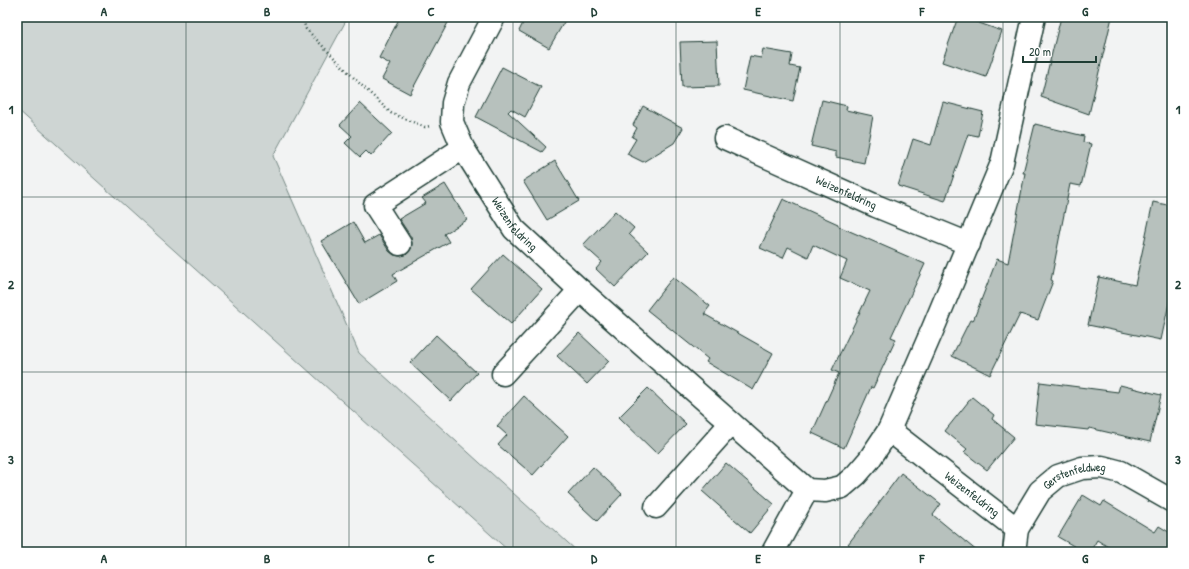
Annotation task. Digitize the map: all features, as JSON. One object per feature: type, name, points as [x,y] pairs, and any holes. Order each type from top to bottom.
[{"type":"street","name":"Weizenfeldring","points":[[494,17],[459,83],[453,103],[452,122],[462,148],[514,230],[807,490]]},
{"type":"street","points":[[773,552],[807,490],[824,491],[842,487],[869,460],[889,430],[1002,163],[1034,17]]},
{"type":"street","name":"Weizenfeldring","points":[[725,138],[876,206],[968,244]]},
{"type":"street","points":[[400,244],[375,205],[462,148]]},
{"type":"street","points":[[503,374],[580,290]]},
{"type":"street","points":[[656,507],[731,423]]},
{"type":"street","name":"Weizenfeldring","points":[[889,430],[1017,529]]},
{"type":"street","name":"Gerstenfeldweg","points":[[1014,552],[1017,529],[1040,491],[1058,476],[1082,468],[1102,467],[1121,472],[1172,501]]},
{"type":"path","points":[[302,17],[306,29],[391,113],[425,127],[452,122]]},
{"type":"shaded area","points":[[17,17],[348,17],[273,156],[359,353],[578,552],[510,552],[17,109]]},
{"type":"building","points":[[400,17],[451,17],[410,94],[382,79],[390,64],[379,58]]},
{"type":"building","points":[[526,17],[567,17],[549,48],[519,31]]},
{"type":"building","points":[[958,17],[962,17],[1002,31],[986,77],[942,62]]},
{"type":"building","points":[[1061,17],[1112,17],[1089,114],[1041,97]]},
{"type":"building","points":[[717,41],[719,86],[682,87],[680,42]]},
{"type":"building","points":[[763,49],[792,54],[790,66],[800,68],[793,101],[743,90],[750,56],[761,58]]},
{"type":"building","points":[[502,67],[541,87],[525,117],[511,109],[508,112],[546,147],[542,152],[476,117]]},
{"type":"building","points":[[822,100],[847,106],[846,110],[873,116],[864,163],[836,157],[836,152],[811,146]]},
{"type":"building","points":[[943,102],[983,112],[978,136],[968,134],[945,201],[898,186],[913,139],[931,145]]},
{"type":"building","points":[[360,103],[392,133],[371,156],[366,151],[360,157],[345,143],[352,136],[340,125]]},
{"type":"building","points":[[643,106],[683,128],[674,143],[643,162],[627,154],[636,139],[632,137],[637,128],[633,125]]},
{"type":"building","points":[[1035,124],[1084,136],[1083,142],[1091,144],[1081,186],[1070,184],[1051,280],[1053,281],[1038,320],[1020,314],[990,375],[952,356],[970,320],[973,321],[997,259],[1008,263],[1025,173],[1023,173]]},
{"type":"building","points":[[555,161],[579,201],[547,220],[523,181]]},
{"type":"building","points":[[445,184],[467,220],[444,234],[449,242],[393,274],[397,281],[359,304],[321,241],[353,222],[365,243],[379,235],[389,251],[394,255],[406,255],[411,249],[411,237],[399,219],[426,203],[422,198]]},
{"type":"building","points":[[783,199],[838,224],[838,226],[925,264],[891,337],[896,339],[873,388],[871,387],[844,448],[812,433],[839,373],[832,370],[870,291],[840,278],[847,261],[813,245],[808,257],[788,247],[783,258],[760,248]]},
{"type":"building","points":[[1153,202],[1172,206],[1172,289],[1161,340],[1088,325],[1099,277],[1135,285]]},
{"type":"building","points":[[615,211],[634,228],[629,234],[648,252],[615,287],[596,269],[602,262],[583,245]]},
{"type":"building","points":[[503,254],[542,289],[511,324],[471,289]]},
{"type":"building","points":[[673,277],[710,306],[704,314],[773,353],[753,390],[706,362],[708,359],[647,310]]},
{"type":"building","points":[[579,333],[609,361],[587,384],[557,356]]},
{"type":"building","points":[[436,335],[477,373],[451,401],[410,363]]},
{"type":"building","points":[[1040,382],[1118,392],[1120,385],[1161,395],[1150,442],[1089,428],[1088,430],[1035,424]]},
{"type":"building","points":[[648,388],[686,424],[657,454],[619,417]]},
{"type":"building","points":[[524,396],[568,436],[533,475],[498,445],[507,435],[497,426]]},
{"type":"building","points":[[972,397],[994,415],[992,419],[1014,437],[987,470],[964,452],[967,449],[945,431]]},
{"type":"building","points":[[726,463],[774,504],[750,533],[702,491]]},
{"type":"building","points":[[593,467],[622,494],[597,521],[568,494]]},
{"type":"building","points":[[901,473],[941,504],[933,515],[978,552],[858,552],[848,544]]},
{"type":"building","points":[[1083,495],[1101,506],[1104,501],[1155,532],[1159,526],[1172,534],[1172,552],[1116,552],[1097,540],[1090,552],[1084,552],[1058,537]]}]
